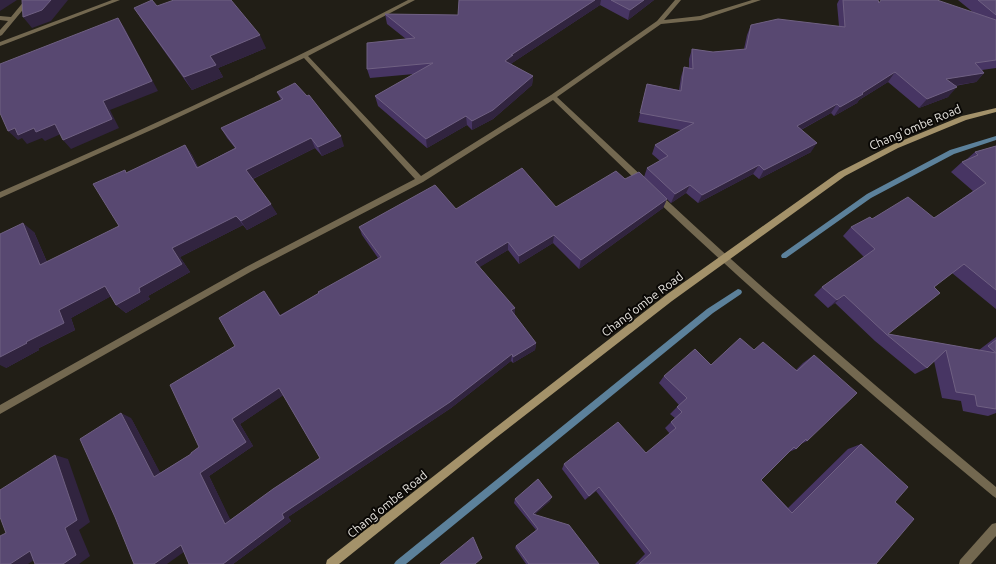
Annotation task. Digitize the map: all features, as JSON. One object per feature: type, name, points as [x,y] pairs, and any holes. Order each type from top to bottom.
[{"type":"street","points":[[0,34],[28,0]]},
{"type":"street","points":[[0,44],[117,0]]},
{"type":"street","points":[[0,195],[183,114],[305,56],[412,0]]},
{"type":"street","points":[[0,410],[248,269],[420,180],[553,97],[659,22],[678,0]]},
{"type":"street","points":[[659,22],[701,18],[758,0]]},
{"type":"street","points":[[0,18],[11,19]]},
{"type":"street","points":[[305,56],[420,180]]},
{"type":"street","points":[[553,97],[723,258],[870,388],[996,493]]},
{"type":"street","name":"Chang'ombe Road","points":[[331,564],[494,434],[723,258],[842,174],[896,146],[964,118],[996,110]]},
{"type":"street","points":[[964,564],[996,528]]},
{"type":"building","points":[[22,0],[51,0],[42,10],[23,17]]},
{"type":"building","points":[[152,0],[157,6],[174,0],[231,0],[260,35],[210,56],[216,65],[184,77],[134,8]]},
{"type":"building","points":[[459,0],[595,0],[511,55],[513,55],[505,61],[533,76],[493,110],[472,121],[466,116],[426,139],[375,96],[433,63],[367,69],[367,43],[415,38],[385,14],[458,15]]},
{"type":"building","points":[[611,0],[644,0],[630,10]]},
{"type":"building","points":[[843,0],[878,0],[879,3],[881,0],[937,0],[996,20],[996,60],[975,63],[984,73],[946,79],[957,87],[927,99],[895,72],[862,93],[863,94],[840,107],[837,104],[797,126],[817,143],[764,170],[759,165],[702,195],[690,185],[675,194],[647,168],[668,156],[655,145],[694,123],[640,113],[647,84],[681,91],[684,67],[693,69],[692,49],[713,52],[746,49],[751,25],[778,19],[845,27]]},
{"type":"building","points":[[978,0],[996,0],[996,15]]},
{"type":"building","points":[[118,18],[152,81],[103,101],[112,119],[63,140],[55,124],[36,132],[34,128],[18,135],[15,128],[8,131],[0,113],[0,64]]},
{"type":"building","points":[[295,83],[307,96],[309,95],[341,136],[318,147],[311,138],[246,170],[271,204],[241,221],[236,216],[172,248],[182,264],[139,288],[140,292],[116,305],[105,286],[59,310],[64,323],[0,357],[0,234],[23,223],[40,265],[119,226],[93,184],[125,170],[126,173],[185,145],[197,168],[236,148],[221,128],[283,99],[277,92]]},
{"type":"building","points":[[996,146],[996,290],[964,264],[934,287],[940,293],[888,334],[996,353],[996,409],[977,406],[975,395],[956,392],[946,350],[927,368],[886,334],[844,295],[837,300],[822,287],[875,249],[851,227],[870,217],[872,219],[908,197],[934,218],[986,183],[962,162],[978,155],[975,152]]},
{"type":"building","points":[[522,168],[556,207],[616,171],[625,179],[639,172],[667,199],[581,260],[554,235],[519,256],[508,242],[475,262],[515,308],[511,310],[536,343],[513,357],[512,354],[450,402],[282,514],[284,518],[223,564],[189,564],[181,545],[154,564],[134,564],[80,439],[121,413],[154,477],[191,454],[199,447],[170,385],[235,346],[219,318],[264,291],[280,316],[319,293],[318,292],[381,257],[359,227],[435,185],[456,209]],"holes":[[[279,388],[320,458],[273,489],[225,524],[200,473],[246,442],[232,419]]]},
{"type":"building","points":[[740,338],[754,350],[763,342],[797,371],[814,355],[857,393],[807,441],[806,439],[796,449],[794,447],[761,480],[792,513],[861,444],[908,487],[895,502],[914,519],[876,564],[639,564],[651,553],[599,487],[589,496],[564,464],[618,422],[646,453],[676,428],[671,422],[682,412],[677,407],[687,398],[664,376],[695,349],[711,365]]},
{"type":"building","points":[[996,340],[996,353],[988,346]]},
{"type":"building","points":[[55,455],[77,520],[65,528],[76,555],[63,564],[35,564],[30,551],[10,564],[0,564],[0,536],[6,533],[0,517],[0,490]]},
{"type":"building","points":[[538,479],[552,497],[533,514],[569,525],[599,564],[529,564],[516,546],[538,529],[515,499]]},
{"type":"building","points":[[473,537],[482,558],[475,564],[440,564]]},
{"type":"waterway","points":[[784,256],[869,196],[952,152],[996,138]]},
{"type":"waterway","points":[[399,564],[710,311],[738,292]]}]
